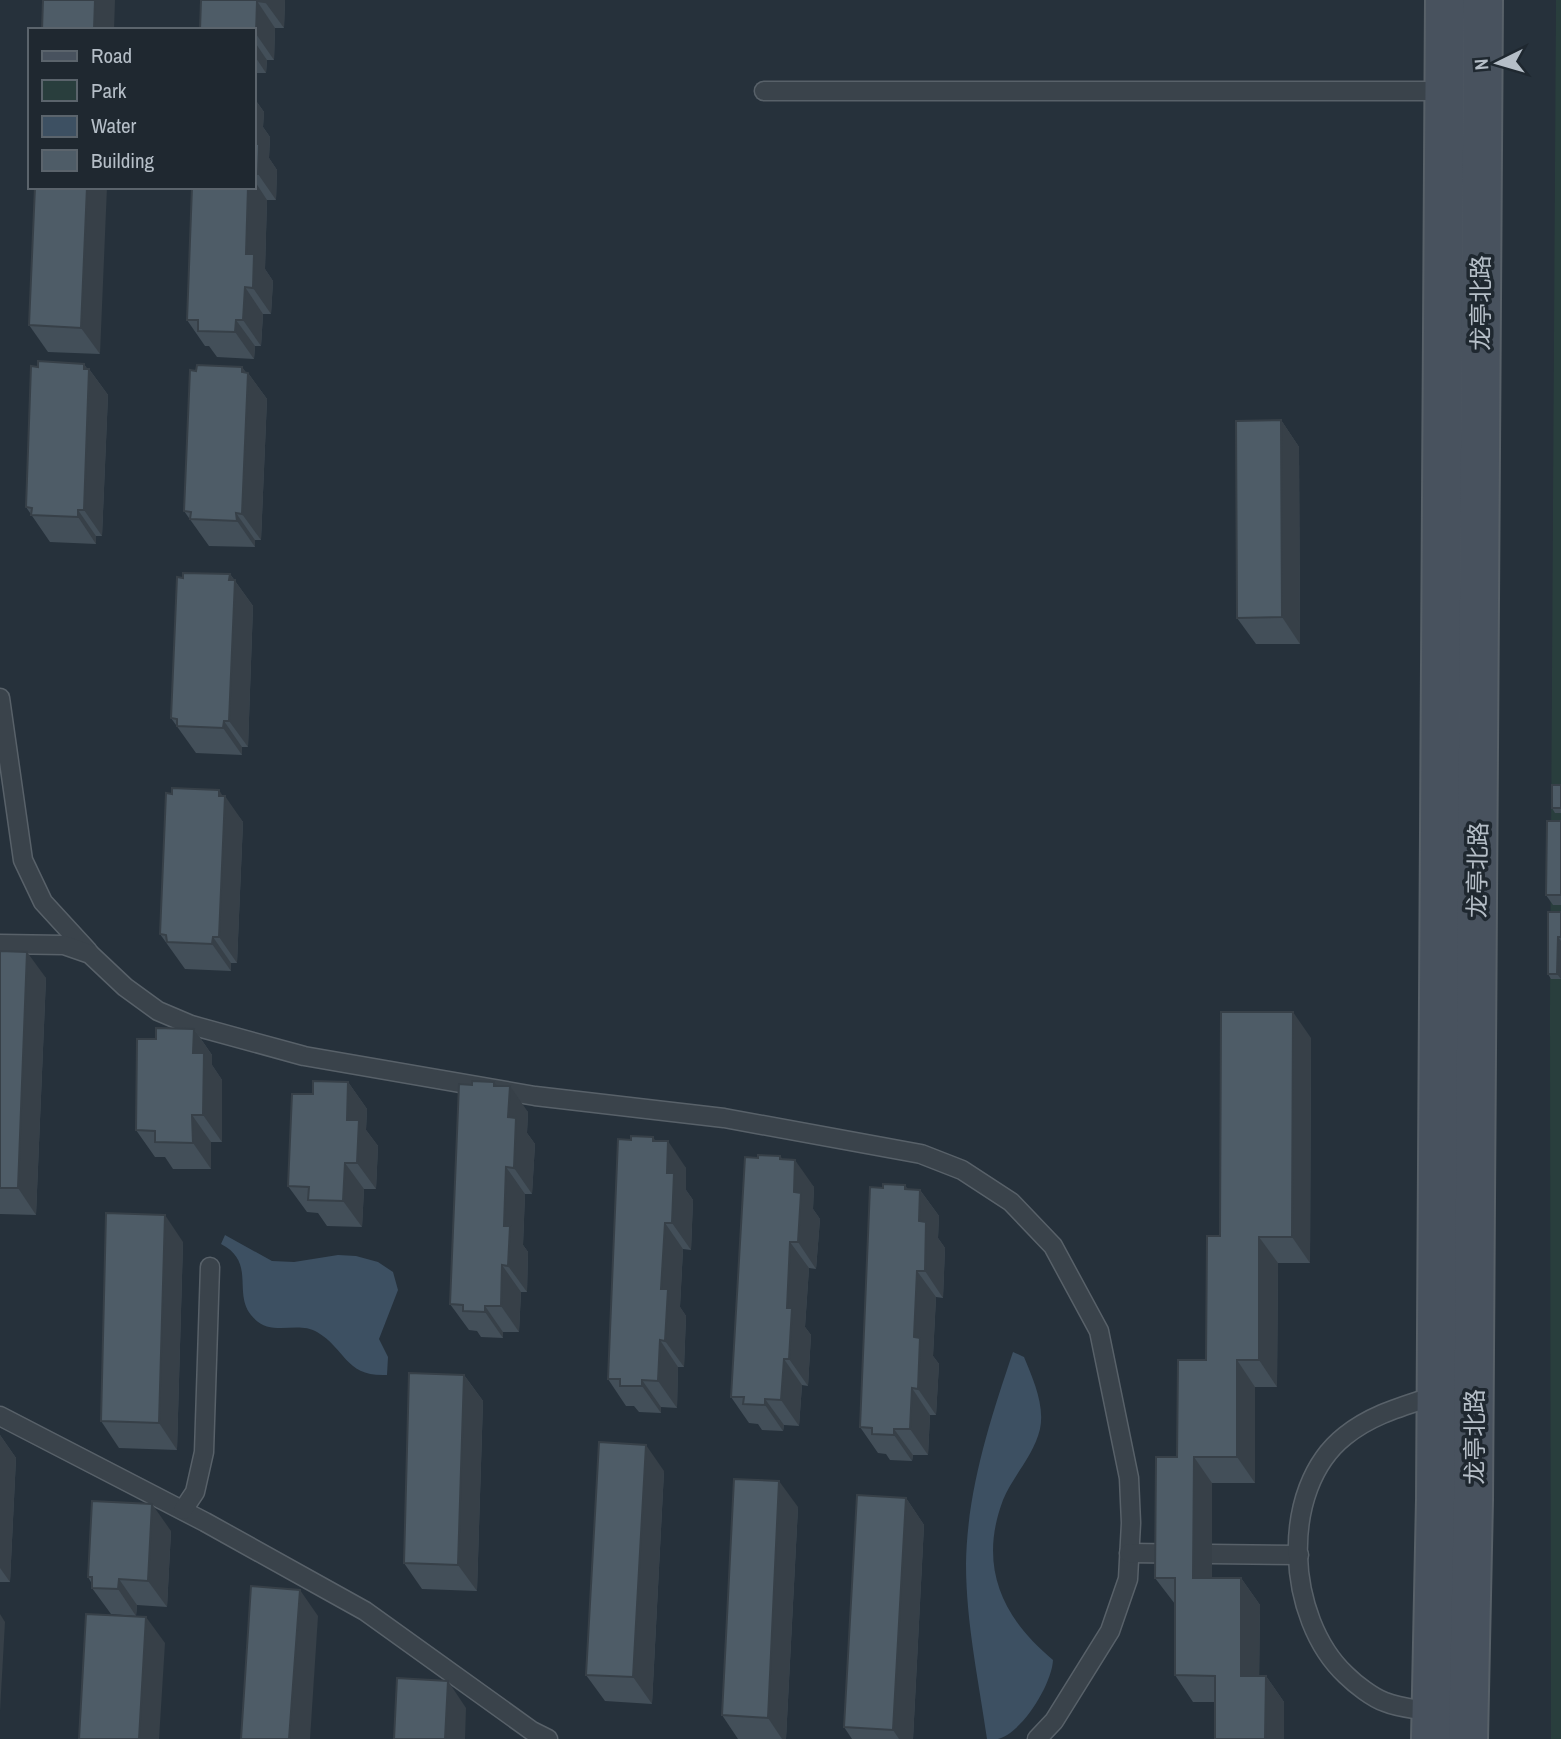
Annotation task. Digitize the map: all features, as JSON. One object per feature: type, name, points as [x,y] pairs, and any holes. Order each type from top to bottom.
[{"type":"main road","name":"龙亭北路","points":[[1432,1725],[1437,1395],[1445,0]]},
{"type":"main road","name":"龙亭北路","points":[[1468,1739],[1474,1487],[1483,0]]},
{"type":"lane","points":[[764,91],[1444,91]]},
{"type":"lane","points":[[0,698],[23,860],[43,902],[90,954],[125,987],[159,1012],[191,1025],[304,1056],[534,1096],[724,1118],[921,1154],[962,1170],[1011,1202],[1053,1246],[1098,1331],[1129,1479],[1131,1522],[1128,1579],[1110,1631],[1054,1721],[1037,1739]]},
{"type":"lane","points":[[0,944],[64,945],[90,954]]},
{"type":"lane","points":[[183,1510],[195,1492],[204,1452],[210,1267]]},
{"type":"lane","points":[[1432,1725],[1384,1702],[1346,1676],[1325,1648],[1307,1613],[1300,1578],[1298,1534],[1305,1494],[1315,1471],[1344,1437],[1380,1413],[1437,1395]]},
{"type":"lane","points":[[0,1416],[183,1510],[365,1611],[532,1731],[548,1739]]},
{"type":"lane","points":[[1129,1553],[1299,1555]]},
{"type":"green space","points":[[1556,0],[1561,0],[1561,1739],[1551,1739],[1550,1011]]},
{"type":"water","points":[[225,1235],[272,1261],[294,1262],[338,1255],[356,1256],[378,1262],[393,1272],[398,1290],[379,1339],[388,1357],[387,1375],[362,1372],[317,1332],[300,1328],[275,1328],[258,1322],[246,1306],[238,1259],[221,1244]]},
{"type":"water","points":[[1013,1352],[1024,1357],[1037,1392],[1041,1420],[1033,1448],[1003,1500],[993,1547],[994,1569],[1008,1608],[1020,1627],[1053,1660],[1047,1682],[1026,1718],[1007,1735],[998,1739],[987,1739],[968,1608],[967,1537],[981,1456]]},
{"type":"building","points":[[43,0],[95,0],[94,28],[42,28]]},
{"type":"building","points":[[201,0],[265,0],[257,1],[256,34],[256,28],[200,28]]},
{"type":"building","points":[[256,144],[259,144],[256,174]]},
{"type":"building","points":[[35,189],[87,189],[81,328],[29,325]]},
{"type":"building","points":[[192,189],[248,189],[246,254],[254,254],[253,288],[245,287],[243,320],[236,320],[235,332],[198,331],[198,320],[187,320]]},
{"type":"building","points":[[38,361],[84,364],[84,369],[89,369],[84,510],[78,510],[78,517],[31,515],[32,508],[26,507],[31,366],[38,367]]},
{"type":"building","points":[[197,365],[242,367],[242,372],[248,373],[242,514],[236,513],[237,521],[190,519],[191,512],[184,511],[190,370],[196,371]]},
{"type":"building","points":[[1281,420],[1282,617],[1237,618],[1236,421]]},
{"type":"building","points":[[183,573],[230,574],[229,580],[235,580],[229,721],[224,721],[223,728],[177,726],[177,719],[171,718],[177,577],[183,578]]},
{"type":"building","points":[[1552,785],[1561,785],[1561,808],[1552,808]]},
{"type":"building","points":[[172,788],[219,790],[219,796],[225,796],[219,937],[213,937],[212,944],[167,942],[166,935],[160,934],[166,793],[172,794]]},
{"type":"building","points":[[1547,821],[1561,821],[1561,895],[1546,895]]},
{"type":"building","points":[[1548,912],[1561,912],[1557,974],[1548,974]]},
{"type":"building","points":[[0,951],[27,952],[18,1188],[0,1188]]},
{"type":"building","points":[[1221,1012],[1293,1012],[1292,1237],[1259,1237],[1259,1360],[1237,1360],[1237,1457],[1194,1457],[1193,1578],[1241,1578],[1241,1676],[1266,1676],[1265,1739],[1215,1739],[1215,1676],[1175,1675],[1175,1578],[1155,1578],[1156,1457],[1177,1457],[1178,1360],[1206,1360],[1207,1236],[1220,1236]]},
{"type":"building","points":[[156,1028],[194,1029],[193,1053],[204,1053],[203,1115],[192,1115],[193,1143],[155,1142],[155,1131],[136,1130],[137,1039],[156,1039]]},
{"type":"building","points":[[313,1081],[348,1082],[347,1120],[359,1120],[357,1163],[345,1163],[343,1201],[308,1200],[309,1187],[288,1186],[292,1094],[313,1094]]},
{"type":"building","points":[[472,1081],[510,1086],[508,1117],[516,1118],[514,1168],[506,1167],[504,1226],[510,1226],[508,1266],[502,1265],[501,1306],[485,1306],[485,1312],[463,1311],[463,1305],[450,1304],[459,1084],[472,1085]]},
{"type":"building","points":[[631,1136],[668,1141],[667,1173],[674,1173],[672,1223],[665,1223],[661,1289],[668,1289],[665,1341],[660,1340],[658,1381],[642,1380],[642,1386],[620,1386],[620,1379],[608,1379],[618,1139],[631,1140]]},
{"type":"building","points":[[758,1155],[795,1160],[794,1192],[801,1193],[798,1242],[790,1242],[787,1308],[792,1308],[789,1359],[784,1359],[781,1400],[765,1399],[765,1405],[743,1404],[744,1397],[731,1397],[745,1157],[758,1158]]},
{"type":"building","points":[[883,1184],[905,1185],[905,1189],[920,1190],[919,1221],[926,1222],[925,1271],[917,1271],[914,1337],[920,1338],[918,1389],[912,1388],[910,1429],[894,1429],[894,1435],[872,1434],[872,1428],[860,1427],[870,1187],[883,1188]]},
{"type":"building","points":[[106,1213],[165,1215],[159,1423],[101,1421]]},
{"type":"building","points":[[409,1373],[464,1375],[458,1565],[404,1563]]},
{"type":"building","points":[[599,1442],[646,1445],[633,1677],[586,1675]]},
{"type":"building","points":[[734,1479],[779,1481],[768,1718],[722,1715]]},
{"type":"building","points":[[857,1495],[906,1498],[893,1730],[844,1727]]},
{"type":"building","points":[[92,1501],[152,1504],[148,1581],[119,1579],[118,1589],[92,1588],[92,1577],[88,1577]]},
{"type":"building","points":[[251,1586],[300,1590],[289,1739],[241,1739]]},
{"type":"building","points":[[86,1614],[146,1617],[139,1739],[79,1739]]},
{"type":"building","points":[[397,1678],[448,1681],[445,1739],[394,1739]]}]
